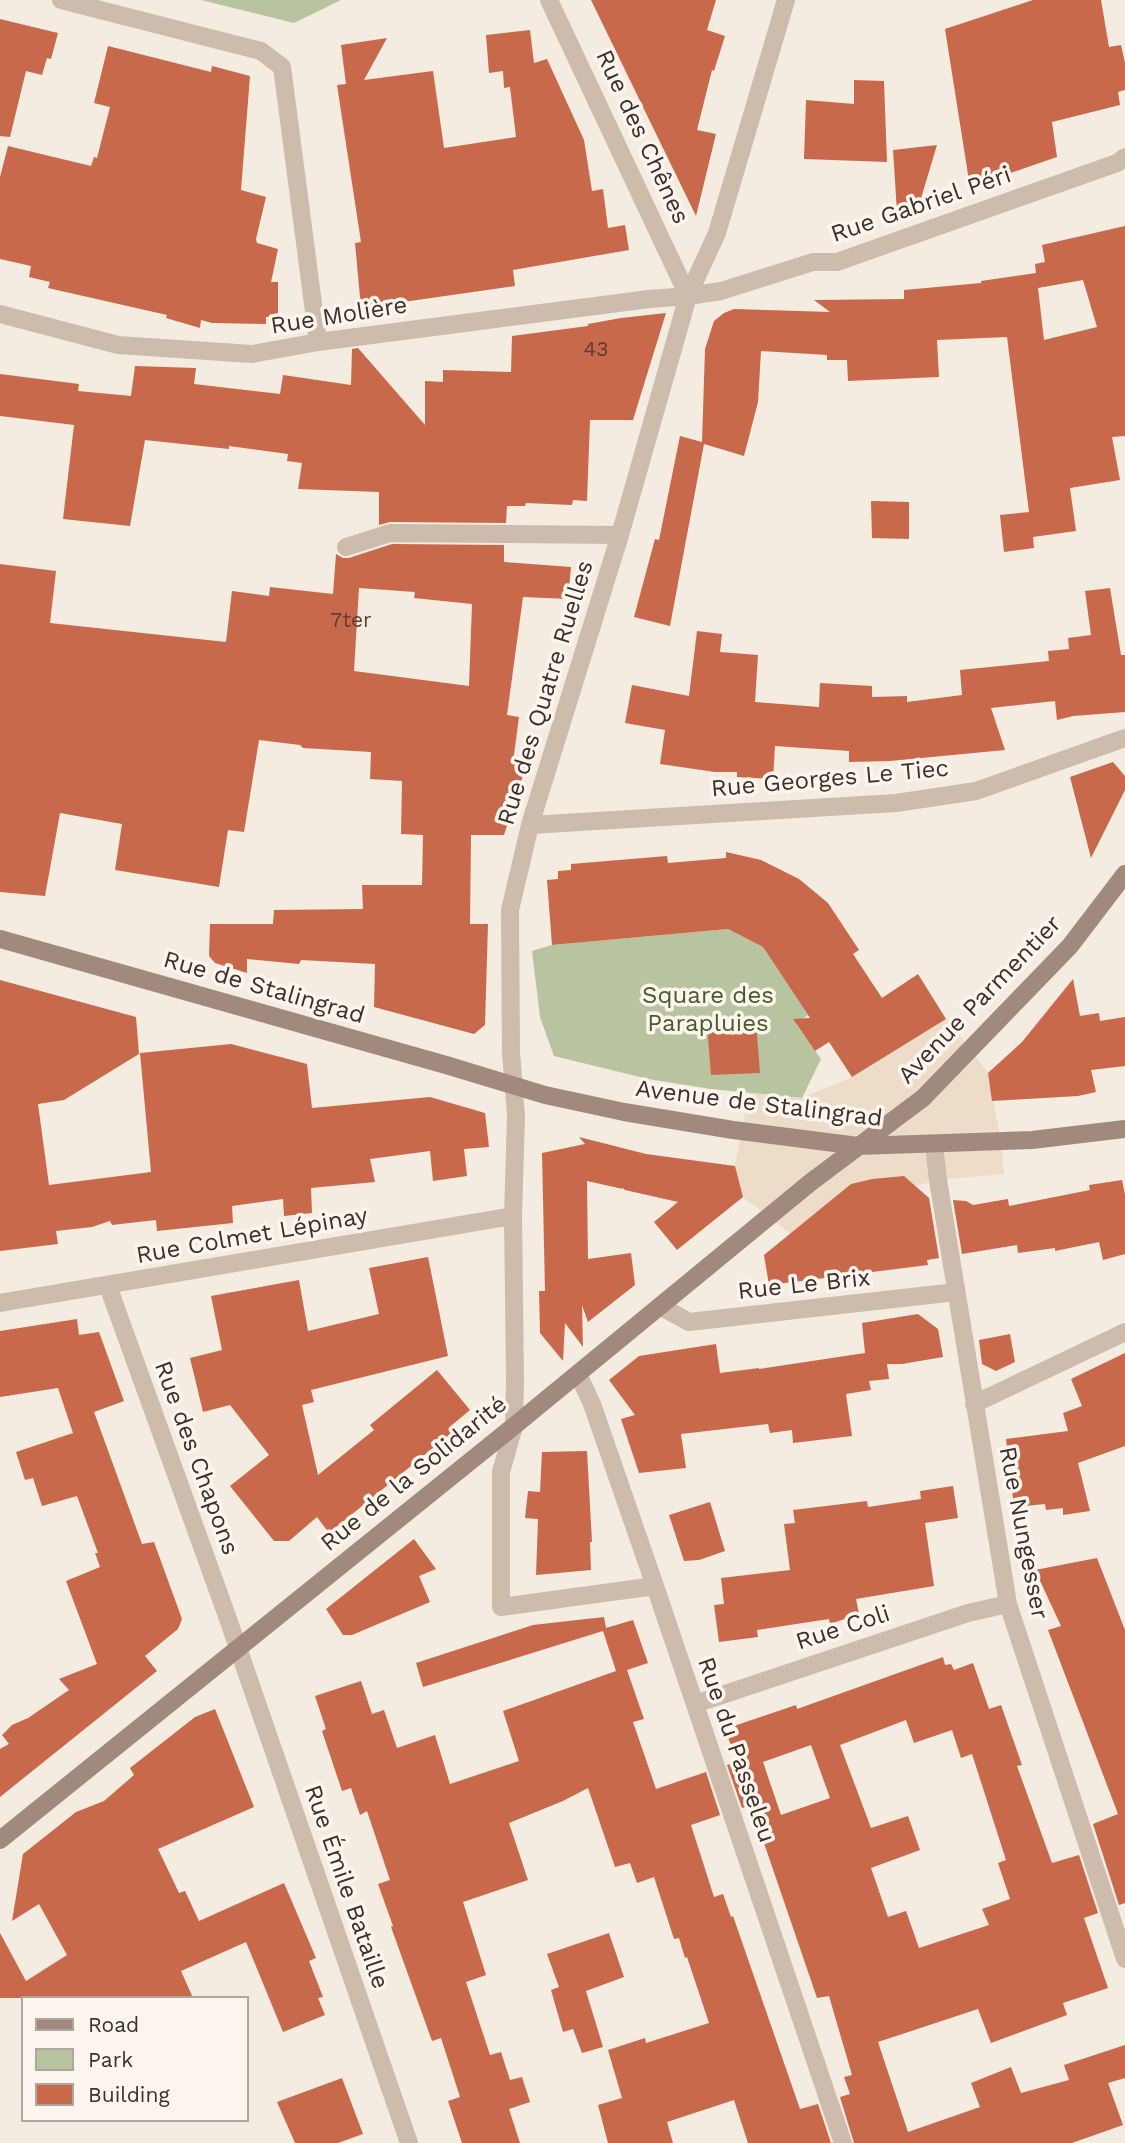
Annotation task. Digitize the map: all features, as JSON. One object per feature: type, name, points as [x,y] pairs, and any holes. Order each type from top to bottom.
[{"type":"street","points":[[61,0],[261,51],[282,67],[318,342]]},
{"type":"street","name":"Rue des Chênes","points":[[549,0],[688,296]]},
{"type":"street","name":"Rue des Quatre Ruelles","points":[[655,1586],[501,1607],[501,1472],[514,1426],[514,1086],[511,1052],[510,910],[530,825],[620,535],[688,296],[716,233],[786,0]]},
{"type":"street","name":"Rue Gabriel Péri","points":[[688,296],[721,291],[813,262],[837,262],[1117,163],[1125,157]]},
{"type":"street","name":"Rue Molière","points":[[0,314],[118,345],[253,354],[318,342],[688,296]]},
{"type":"street","points":[[346,547],[390,533],[620,535]]},
{"type":"street","name":"Rue Georges Le Tiec","points":[[530,825],[896,803],[976,791],[1125,738]]},
{"type":"street","name":"Avenue Parmentier","points":[[858,1146],[923,1098],[1070,946],[1125,874]]},
{"type":"street","name":"Rue de Stalingrad","points":[[0,939],[514,1086]]},
{"type":"street","name":"Avenue de Stalingrad","points":[[514,1086],[570,1102],[733,1130],[858,1146],[1032,1140],[1125,1129]]},
{"type":"street","name":"Rue Nungesser","points":[[934,1145],[1008,1604],[1125,1959]]},
{"type":"street","name":"Rue de la Solidarité","points":[[0,1840],[858,1146]]},
{"type":"street","name":"Rue Colmet Lépinay","points":[[0,1303],[513,1216]]},
{"type":"street","name":"Rue des Chapons","points":[[108,1286],[237,1648]]},
{"type":"street","name":"Rue Le Brix","points":[[660,1306],[689,1322],[956,1292]]},
{"type":"street","points":[[975,1404],[1125,1332]]},
{"type":"street","name":"Rue du Passeleu","points":[[579,1374],[592,1404],[655,1586],[842,2143]]},
{"type":"street","name":"Rue Coli","points":[[695,1704],[968,1612],[1008,1604]]},
{"type":"street","name":"Rue Émile Bataille","points":[[237,1648],[410,2143]]},
{"type":"green space","points":[[201,0],[341,0],[294,23]]},
{"type":"green space","name":"Square des Parapluies","points":[[728,929],[763,947],[808,1015],[796,1024],[821,1059],[802,1098],[711,1089],[648,1079],[554,1056],[540,1017],[532,951],[552,945]]},
{"type":"shaded area","points":[[946,1018],[988,1073],[1001,1141],[1004,1174],[938,1180],[915,1186],[903,1176],[851,1184],[791,1234],[743,1197],[735,1166],[749,1093],[802,1098],[852,1077]]},
{"type":"building","points":[[591,0],[716,0],[707,30],[725,36],[714,71],[712,70],[697,130],[716,134],[696,216]]},
{"type":"building","points":[[1033,0],[1101,0],[1109,47],[1121,45],[1125,63],[1125,90],[1118,92],[1120,105],[1052,122],[1057,157],[970,187],[945,29]]},
{"type":"building","points":[[0,19],[58,33],[51,59],[47,58],[42,75],[26,71],[10,137],[0,136]]},
{"type":"building","points":[[530,30],[534,63],[547,59],[584,140],[592,191],[603,189],[608,228],[625,225],[629,250],[513,270],[515,286],[361,308],[355,243],[361,242],[337,85],[346,84],[341,45],[387,38],[364,80],[433,71],[444,148],[516,137],[510,87],[504,88],[503,71],[489,73],[486,35]]},
{"type":"building","points":[[108,46],[211,72],[212,66],[250,76],[241,190],[266,197],[256,239],[257,243],[278,249],[271,282],[278,282],[278,317],[266,317],[266,324],[212,323],[201,320],[200,328],[166,318],[167,315],[48,288],[50,282],[29,277],[31,266],[0,259],[0,177],[8,146],[91,166],[94,157],[97,158],[110,107],[94,103]]},
{"type":"building","points":[[854,80],[884,81],[887,162],[804,159],[806,100],[854,104]]},
{"type":"building","points":[[937,145],[919,205],[897,212],[893,150]]},
{"type":"building","points":[[1125,226],[1125,436],[1112,437],[1120,480],[1070,488],[1076,531],[1033,537],[1034,548],[1004,552],[1000,515],[1029,512],[1007,337],[937,340],[939,377],[848,381],[847,360],[827,360],[827,355],[761,351],[758,402],[744,456],[704,444],[670,626],[634,617],[655,539],[659,540],[680,436],[702,442],[705,349],[714,321],[734,309],[830,312],[814,300],[904,299],[904,290],[981,283],[1036,273],[1035,264],[1045,262],[1042,245]],"holes":[[[1083,280],[1097,327],[1044,340],[1038,288]]]},
{"type":"building","points":[[666,313],[633,420],[590,420],[587,501],[573,500],[572,505],[526,503],[525,506],[507,506],[506,523],[390,522],[379,525],[379,492],[298,489],[302,463],[287,461],[288,454],[229,446],[229,449],[145,440],[130,526],[63,519],[74,425],[0,416],[0,374],[79,384],[78,391],[131,396],[135,366],[196,368],[194,384],[280,394],[283,375],[351,385],[352,349],[358,348],[425,425],[425,381],[443,382],[443,370],[511,372],[512,336]]},
{"type":"building","points":[[871,501],[909,502],[909,539],[872,538]]},
{"type":"building","points":[[392,544],[504,545],[504,562],[571,567],[568,599],[523,597],[507,715],[519,717],[513,762],[527,763],[504,835],[471,835],[470,924],[488,924],[485,1025],[474,1034],[374,1007],[375,964],[301,960],[299,964],[247,959],[247,973],[215,963],[209,956],[210,924],[273,924],[274,910],[363,909],[362,885],[422,885],[423,835],[401,834],[402,781],[370,779],[371,752],[303,748],[300,745],[259,740],[244,832],[228,830],[219,887],[115,870],[122,824],[60,813],[45,896],[0,892],[0,564],[56,571],[50,623],[226,642],[232,591],[269,596],[270,587],[333,594],[336,554],[349,558]],"holes":[[[359,588],[415,592],[414,598],[472,604],[469,686],[354,671]]]},
{"type":"building","points":[[1110,588],[1121,655],[1125,655],[1125,712],[1073,716],[1057,720],[1055,701],[991,708],[1005,750],[890,761],[849,762],[849,751],[775,746],[773,779],[737,777],[737,772],[715,772],[660,764],[665,730],[625,723],[632,685],[689,696],[697,631],[722,634],[720,652],[758,655],[755,702],[819,707],[820,683],[872,686],[872,697],[907,696],[907,702],[962,695],[960,670],[1049,661],[1048,651],[1069,649],[1068,638],[1091,635],[1085,591]]},
{"type":"building","points":[[1113,762],[1125,776],[1125,790],[1091,858],[1070,777]]},
{"type":"building","points":[[726,852],[761,860],[799,879],[828,903],[859,950],[853,954],[882,998],[918,974],[946,1019],[852,1077],[829,1042],[815,1051],[793,1019],[810,1018],[763,947],[728,929],[552,945],[547,880],[558,879],[558,871],[571,870],[571,864],[667,856],[668,863],[726,858]]},
{"type":"building","points":[[1073,979],[1080,1016],[1099,1013],[1100,1021],[1125,1017],[1125,1066],[1091,1070],[1096,1092],[1078,1096],[992,1101],[988,1073],[1022,1042]]},
{"type":"building","points":[[0,980],[136,1017],[139,1054],[64,1100],[38,1104],[49,1185],[151,1172],[140,1053],[231,1044],[307,1064],[312,1108],[430,1097],[485,1113],[489,1147],[464,1149],[467,1176],[433,1181],[430,1151],[370,1159],[375,1182],[311,1188],[312,1213],[284,1216],[283,1199],[232,1206],[233,1223],[157,1231],[156,1220],[112,1225],[110,1221],[92,1227],[56,1231],[58,1244],[0,1251]]},
{"type":"building","points":[[756,1022],[760,1073],[711,1075],[707,1026]]},
{"type":"building","points":[[579,1137],[646,1154],[735,1166],[743,1197],[677,1250],[654,1222],[678,1202],[587,1181],[588,1259],[631,1253],[635,1285],[588,1322],[582,1305],[583,1347],[565,1323],[563,1361],[540,1333],[539,1291],[545,1291],[542,1153],[585,1144]]},
{"type":"building","points":[[904,1176],[929,1198],[939,1258],[927,1260],[928,1265],[769,1285],[764,1255],[851,1184]]},
{"type":"building","points":[[1122,1180],[1125,1195],[1125,1254],[1103,1260],[1099,1242],[1055,1251],[1055,1248],[1018,1253],[1017,1245],[962,1254],[953,1200],[966,1201],[973,1205],[1008,1199],[1009,1206],[1090,1190],[1089,1185]]},
{"type":"building","points":[[428,1257],[448,1356],[311,1390],[314,1402],[302,1405],[318,1475],[374,1430],[370,1425],[437,1370],[470,1410],[452,1425],[455,1430],[329,1533],[317,1517],[289,1541],[274,1541],[230,1486],[269,1455],[230,1405],[203,1412],[190,1358],[222,1350],[211,1296],[299,1280],[308,1331],[379,1314],[369,1268]]},
{"type":"building","points":[[918,1314],[938,1329],[943,1357],[887,1364],[889,1379],[869,1381],[871,1390],[846,1394],[852,1436],[793,1443],[792,1430],[770,1433],[768,1424],[681,1434],[686,1468],[639,1473],[621,1419],[635,1415],[609,1380],[639,1356],[716,1344],[720,1373],[759,1369],[865,1353],[862,1323]]},
{"type":"building","points":[[77,1319],[79,1335],[99,1332],[124,1401],[94,1412],[142,1544],[154,1542],[182,1619],[178,1629],[145,1656],[157,1671],[0,1797],[0,1749],[9,1744],[2,1735],[12,1725],[28,1718],[69,1690],[59,1679],[97,1664],[66,1581],[100,1567],[95,1553],[98,1553],[77,1496],[42,1506],[33,1478],[25,1480],[16,1452],[73,1433],[58,1388],[0,1397],[0,1331]]},
{"type":"building","points":[[1010,1334],[1015,1362],[996,1371],[982,1364],[979,1340]]},
{"type":"building","points":[[1125,1353],[1125,1446],[1078,1463],[1090,1511],[1063,1515],[1063,1508],[1046,1510],[1045,1504],[1014,1507],[1006,1439],[1068,1431],[1063,1413],[1082,1406],[1071,1379]]},
{"type":"building","points":[[587,1451],[591,1570],[536,1575],[538,1519],[525,1518],[528,1491],[540,1492],[542,1452]]},
{"type":"building","points":[[953,1486],[958,1518],[925,1523],[934,1586],[856,1599],[859,1614],[830,1624],[829,1619],[757,1630],[758,1637],[719,1642],[714,1605],[724,1604],[721,1578],[790,1570],[784,1524],[795,1523],[793,1510],[867,1501],[868,1507],[921,1499],[920,1491]]},
{"type":"building","points":[[710,1502],[725,1551],[699,1560],[684,1561],[669,1515]]},
{"type":"building","points":[[414,1539],[436,1569],[419,1576],[430,1602],[352,1635],[343,1635],[326,1609]]},
{"type":"building","points":[[1097,1558],[1125,1630],[1125,1903],[1119,1905],[1093,1824],[1118,1814],[1048,1630],[1061,1626],[1035,1570]]},
{"type":"building","points":[[604,1617],[606,1628],[633,1620],[648,1663],[627,1670],[644,1719],[633,1722],[656,1789],[706,1772],[720,1815],[691,1825],[714,1897],[723,1894],[731,1917],[733,1916],[800,2109],[818,2104],[831,2143],[748,2143],[734,2100],[667,2122],[673,2143],[608,2143],[598,2105],[622,2098],[608,2050],[645,2038],[646,2043],[709,2023],[687,1957],[685,1958],[679,1938],[674,1939],[654,1877],[637,1883],[630,1863],[615,1867],[588,1788],[509,1823],[528,1880],[463,1902],[486,1975],[466,1982],[490,2055],[501,2052],[510,2080],[522,2077],[530,2102],[509,2109],[520,2143],[462,2143],[448,2101],[460,2097],[441,2038],[432,2041],[378,1884],[390,1880],[367,1811],[360,1815],[351,1788],[342,1791],[322,1731],[326,1729],[315,1696],[361,1681],[372,1714],[384,1710],[397,1748],[435,1735],[450,1784],[519,1761],[503,1711],[616,1671],[603,1631],[423,1687],[416,1663],[533,1625]]},
{"type":"building","points":[[943,1657],[945,1665],[951,1664],[954,1670],[973,1663],[989,1709],[1001,1705],[1022,1765],[1017,1766],[1052,1863],[1079,1855],[1098,1913],[1084,1918],[1108,1988],[1063,2003],[1067,2015],[991,2043],[978,2009],[878,2042],[908,2132],[980,2107],[971,2083],[1011,2067],[1021,2093],[1069,2080],[1064,2065],[1125,2045],[1125,2078],[1108,2083],[1123,2125],[1072,2143],[854,2143],[840,2097],[850,2094],[844,2077],[852,2075],[829,1996],[817,1998],[751,1805],[742,1808],[727,1765],[737,1762],[725,1729],[796,1705],[797,1709]],"holes":[[[906,1720],[914,1743],[952,1730],[961,1758],[972,1754],[1006,1860],[998,1863],[1010,1899],[982,1909],[989,1925],[919,1948],[906,1911],[888,1917],[871,1868],[920,1850],[908,1816],[871,1828],[840,1745]],[[811,1745],[830,1798],[781,1815],[763,1762]]]},
{"type":"building","points":[[215,1709],[254,1807],[158,1849],[179,1893],[185,1891],[199,1921],[284,1883],[316,1958],[309,1961],[323,1997],[318,1998],[325,2015],[283,2032],[246,1942],[181,1971],[192,1996],[0,1998],[0,1933],[26,1981],[67,1955],[39,1904],[12,1921],[23,1854],[76,1812],[104,1801],[134,1775],[130,1768],[195,1717]]},
{"type":"building","points":[[609,1933],[624,1977],[586,1991],[603,2047],[582,2053],[573,2029],[563,2032],[551,1990],[559,1987],[547,1954]]},
{"type":"building","points":[[342,2078],[363,2134],[338,2143],[295,2143],[277,2102]]}]
